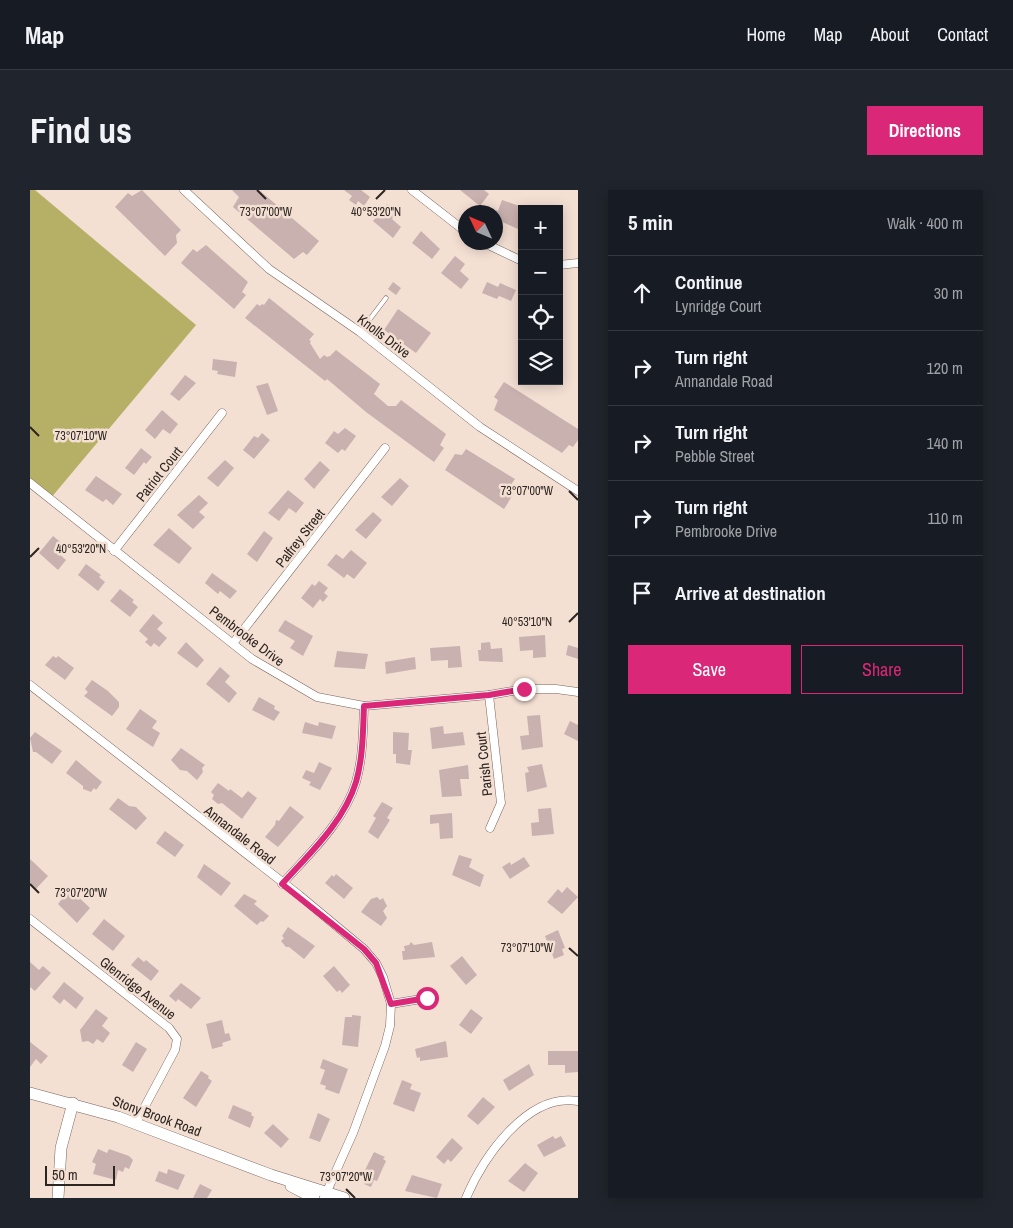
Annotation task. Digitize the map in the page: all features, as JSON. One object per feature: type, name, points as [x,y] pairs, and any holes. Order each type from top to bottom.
[{"type":"main road","name":"Stony Brook Road","points":[[30,1093],[73,1103],[136,1123],[272,1175],[325,1194],[344,1198]]},
{"type":"main road","points":[[58,1198],[61,1148],[73,1103]]},
{"type":"main road","name":"Stony Brook Road","points":[[272,1175],[314,1198]]},
{"type":"street","name":"Knolls Drive","points":[[184,190],[269,270],[360,332],[480,426],[578,491]]},
{"type":"street","points":[[412,190],[458,226]]},
{"type":"street","points":[[499,250],[518,259]]},
{"type":"street","points":[[563,265],[578,263]]},
{"type":"street","name":"Patriot Court","points":[[114,551],[222,413]]},
{"type":"street","name":"Palfrey Street","points":[[234,642],[385,448]]},
{"type":"street","name":"Pembrooke Drive","points":[[30,483],[114,551],[266,668],[317,696],[364,706],[489,695],[524,689],[556,688],[578,692]]},
{"type":"street","name":"Annandale Road","points":[[30,685],[364,949],[376,963],[391,1004],[390,1026],[385,1046],[353,1133],[325,1194]]},
{"type":"street","name":"Parish Court","points":[[489,695],[501,802],[490,828]]},
{"type":"street","points":[[282,884],[326,833],[345,806],[356,782],[363,734],[364,706]]},
{"type":"street","name":"Glenridge Avenue","points":[[30,919],[169,1028],[177,1039],[175,1050],[136,1123]]},
{"type":"street","points":[[391,1004],[427,998]]},
{"type":"street","points":[[466,1198],[487,1160],[522,1118],[547,1104],[562,1101],[578,1101]]},
{"type":"lane","points":[[360,332],[386,298]]},
{"type":"shaded area","points":[[30,190],[35,190],[196,325],[50,499],[30,483]]},
{"type":"building","points":[[142,190],[181,230],[176,235],[177,243],[165,256],[115,207],[128,193],[132,196]]},
{"type":"building","points":[[232,190],[259,190],[319,241],[307,255],[303,252],[294,259],[233,207],[239,197]]},
{"type":"building","points":[[344,190],[361,190],[370,197],[364,206],[358,201],[356,205],[349,200],[352,196]]},
{"type":"building","points":[[460,190],[484,190],[489,194],[479,205]]},
{"type":"building","points":[[502,200],[518,206],[518,229],[503,222],[503,205],[500,205]]},
{"type":"building","points":[[387,204],[397,212],[392,219],[401,227],[393,238],[373,221]]},
{"type":"building","points":[[421,231],[440,249],[432,259],[412,243]]},
{"type":"building","points":[[206,245],[248,282],[242,292],[246,295],[234,309],[181,263],[193,249],[197,252]]},
{"type":"building","points":[[455,256],[465,264],[460,271],[469,279],[461,289],[441,273]]},
{"type":"building","points":[[393,282],[401,288],[396,295],[388,289]]},
{"type":"building","points":[[487,282],[498,287],[500,283],[516,290],[511,301],[499,296],[497,299],[482,293]]},
{"type":"building","points":[[269,298],[314,334],[309,340],[320,359],[324,355],[330,356],[336,350],[380,384],[374,394],[388,406],[396,406],[401,400],[446,434],[440,445],[444,448],[434,462],[366,412],[327,379],[325,381],[245,318],[257,304],[260,306],[264,305]]},
{"type":"building","points":[[398,309],[431,333],[416,353],[384,330]]},
{"type":"building","points":[[213,359],[237,362],[235,377],[217,374],[218,371],[212,370]]},
{"type":"building","points":[[185,375],[196,383],[179,401],[170,394]]},
{"type":"building","points":[[504,382],[578,429],[578,440],[573,447],[569,445],[562,453],[494,410],[498,400],[494,397]]},
{"type":"building","points":[[268,383],[278,411],[267,415],[256,386]]},
{"type":"building","points":[[162,410],[178,424],[170,434],[163,429],[155,439],[145,430]]},
{"type":"building","points":[[345,428],[356,436],[345,451],[342,449],[338,453],[325,443],[334,431],[338,434]]},
{"type":"building","points":[[262,433],[270,440],[254,459],[243,450],[254,436],[258,438]]},
{"type":"building","points":[[141,448],[152,457],[146,464],[144,462],[134,475],[125,468]]},
{"type":"building","points":[[466,449],[515,479],[510,486],[513,487],[510,490],[514,493],[504,509],[445,470],[455,454],[462,455]]},
{"type":"building","points":[[225,460],[234,468],[218,487],[207,478]]},
{"type":"building","points":[[320,461],[330,470],[314,489],[304,479]]},
{"type":"building","points":[[96,476],[122,494],[113,505],[106,499],[103,502],[85,490]]},
{"type":"building","points":[[400,478],[409,486],[392,506],[381,497]]},
{"type":"building","points":[[288,490],[304,503],[296,513],[289,508],[279,521],[268,513]]},
{"type":"building","points":[[199,495],[208,503],[199,512],[205,517],[193,529],[177,515]]},
{"type":"building","points":[[373,512],[382,520],[366,539],[355,530]]},
{"type":"building","points":[[169,528],[192,548],[179,564],[153,545]]},
{"type":"building","points":[[264,531],[273,538],[257,562],[247,554]]},
{"type":"building","points":[[53,536],[63,544],[57,552],[66,560],[58,570],[39,553]]},
{"type":"building","points":[[351,550],[367,563],[354,579],[347,574],[344,578],[327,565],[336,554],[343,559]]},
{"type":"building","points":[[86,564],[101,575],[99,577],[105,582],[98,591],[78,575]]},
{"type":"building","points":[[212,573],[237,591],[230,599],[220,591],[218,594],[205,583]]},
{"type":"building","points":[[319,581],[328,588],[324,593],[328,596],[323,602],[320,599],[313,608],[301,598],[312,584],[315,586]]},
{"type":"building","points":[[120,589],[134,600],[132,602],[138,607],[130,617],[110,601]]},
{"type":"building","points":[[153,614],[163,623],[157,629],[167,638],[159,647],[154,643],[151,647],[145,642],[148,639],[139,631]]},
{"type":"building","points":[[285,620],[313,636],[303,656],[290,648],[295,641],[278,631]]},
{"type":"building","points":[[545,635],[546,657],[533,658],[533,650],[520,651],[519,637]]},
{"type":"building","points":[[186,642],[204,660],[197,668],[177,653]]},
{"type":"building","points":[[490,642],[491,649],[502,648],[503,662],[479,661],[478,650],[481,650],[481,643]]},
{"type":"building","points":[[568,645],[578,648],[578,659],[566,655]]},
{"type":"building","points":[[460,646],[462,667],[448,668],[448,660],[431,661],[430,648]]},
{"type":"building","points":[[337,651],[368,654],[365,669],[334,667]]},
{"type":"building","points":[[53,656],[56,658],[58,656],[74,668],[65,680],[45,665]]},
{"type":"building","points":[[415,657],[416,669],[386,674],[385,662]]},
{"type":"building","points":[[220,667],[230,676],[225,682],[237,693],[229,703],[206,684]]},
{"type":"building","points":[[92,680],[108,691],[119,702],[119,707],[112,716],[84,696],[88,692],[85,689]]},
{"type":"building","points":[[259,697],[275,706],[274,709],[280,712],[274,721],[252,710]]},
{"type":"building","points":[[140,709],[157,721],[152,728],[160,733],[153,747],[126,729]]},
{"type":"building","points":[[540,715],[543,747],[522,750],[520,736],[529,735],[527,716]]},
{"type":"building","points":[[570,721],[578,725],[578,741],[564,734]]},
{"type":"building","points":[[305,722],[318,726],[319,722],[336,726],[332,739],[302,733]]},
{"type":"building","points":[[443,726],[444,734],[463,732],[465,745],[432,749],[430,728]]},
{"type":"building","points":[[35,732],[62,751],[52,764],[36,752],[33,752],[30,738]]},
{"type":"building","points":[[393,732],[409,733],[408,750],[412,750],[410,765],[396,763],[396,754],[393,754]]},
{"type":"building","points":[[181,748],[205,765],[202,768],[203,772],[197,780],[187,771],[180,770],[171,760]]},
{"type":"building","points":[[76,760],[102,782],[96,790],[94,788],[91,792],[83,789],[83,786],[66,773]]},
{"type":"building","points":[[319,762],[332,768],[320,790],[309,785],[311,782],[302,778],[306,770],[314,773]]},
{"type":"building","points":[[542,764],[547,787],[527,792],[525,773],[529,772],[527,767]]},
{"type":"building","points":[[468,765],[469,779],[460,779],[462,796],[442,797],[439,770]]},
{"type":"building","points":[[218,783],[242,798],[248,791],[257,798],[242,819],[222,803],[218,804],[212,799],[214,795],[211,792]]},
{"type":"building","points":[[118,798],[129,806],[136,807],[147,818],[136,830],[109,809]]},
{"type":"building","points":[[382,802],[393,808],[387,818],[390,820],[378,839],[368,832],[376,818],[373,816]]},
{"type":"building","points":[[290,806],[304,817],[278,847],[265,837],[275,825],[276,820],[279,821]]},
{"type":"building","points":[[551,808],[554,834],[532,836],[531,823],[539,822],[538,809]]},
{"type":"building","points":[[452,813],[453,838],[440,839],[439,823],[430,824],[430,815]]},
{"type":"building","points":[[165,831],[184,845],[175,857],[156,843]]},
{"type":"building","points":[[459,855],[472,859],[469,867],[484,875],[480,887],[452,875]]},
{"type":"building","points":[[524,857],[530,866],[510,879],[502,867],[510,862],[511,865]]},
{"type":"building","points":[[30,859],[48,876],[35,890],[30,885]]},
{"type":"building","points":[[204,864],[231,883],[221,896],[197,877]]},
{"type":"building","points":[[336,874],[353,888],[344,899],[325,883],[332,875],[334,877]]},
{"type":"building","points":[[567,887],[578,897],[562,914],[547,902],[558,889],[562,893]]},
{"type":"building","points":[[70,889],[90,908],[77,923],[58,904]]},
{"type":"building","points":[[244,894],[257,901],[254,904],[269,916],[263,922],[261,921],[257,925],[234,906]]},
{"type":"building","points":[[377,897],[380,900],[383,898],[387,906],[383,911],[387,918],[381,926],[361,912],[371,899]]},
{"type":"building","points":[[104,919],[125,936],[113,951],[92,934]]},
{"type":"building","points":[[288,927],[315,946],[304,959],[289,947],[286,947],[281,941]]},
{"type":"building","points":[[558,930],[565,948],[562,949],[564,955],[554,959],[545,936]]},
{"type":"building","points":[[411,942],[414,945],[432,942],[435,957],[403,960],[402,951],[405,951],[404,946],[409,945]]},
{"type":"building","points":[[462,956],[477,975],[466,985],[450,966]]},
{"type":"building","points":[[138,957],[144,962],[146,960],[159,971],[151,981],[131,965]]},
{"type":"building","points":[[30,962],[39,970],[43,966],[51,973],[35,991],[30,987]]},
{"type":"building","points":[[334,966],[350,985],[342,993],[340,990],[337,992],[323,976]]},
{"type":"building","points":[[64,982],[84,998],[76,1009],[64,999],[60,1004],[52,997]]},
{"type":"building","points":[[181,983],[201,998],[191,1009],[178,999],[176,1002],[169,996]]},
{"type":"building","points":[[96,1009],[108,1018],[102,1026],[110,1033],[103,1043],[97,1039],[93,1044],[88,1041],[82,1042],[80,1030]]},
{"type":"building","points":[[471,1009],[483,1018],[471,1034],[459,1025]]},
{"type":"building","points":[[352,1015],[361,1016],[358,1047],[342,1045],[345,1017],[352,1017]]},
{"type":"building","points":[[222,1020],[225,1034],[229,1033],[231,1040],[222,1043],[223,1046],[212,1049],[206,1024]]},
{"type":"building","points":[[446,1041],[448,1057],[420,1061],[420,1057],[417,1058],[415,1049]]},
{"type":"building","points":[[30,1042],[48,1056],[41,1064],[36,1059],[30,1067]]},
{"type":"building","points":[[136,1042],[147,1049],[133,1072],[122,1065]]},
{"type":"building","points":[[548,1051],[578,1051],[578,1072],[565,1073],[565,1065],[548,1065]]},
{"type":"building","points":[[323,1059],[348,1069],[339,1094],[325,1089],[326,1086],[320,1084],[325,1070],[320,1068]]},
{"type":"building","points":[[529,1064],[534,1075],[509,1091],[503,1080]]},
{"type":"building","points":[[201,1071],[209,1076],[208,1078],[212,1081],[196,1107],[183,1098]]},
{"type":"building","points":[[402,1080],[412,1084],[410,1089],[421,1093],[414,1112],[393,1104]]},
{"type":"building","points":[[483,1097],[495,1107],[478,1125],[467,1116]]},
{"type":"building","points":[[233,1105],[252,1113],[251,1115],[254,1117],[250,1128],[228,1118]]},
{"type":"building","points":[[318,1113],[330,1119],[320,1142],[309,1138]]},
{"type":"building","points":[[273,1124],[289,1139],[281,1148],[264,1133]]},
{"type":"building","points":[[553,1136],[555,1139],[561,1136],[566,1146],[544,1157],[537,1145]]},
{"type":"building","points":[[452,1138],[463,1148],[451,1162],[448,1159],[444,1164],[436,1157]]},
{"type":"building","points":[[98,1149],[107,1153],[109,1149],[129,1156],[133,1160],[129,1169],[125,1167],[123,1172],[118,1170],[116,1180],[93,1174],[96,1164],[92,1162]]},
{"type":"building","points":[[374,1152],[385,1157],[383,1159],[386,1161],[377,1181],[374,1180],[371,1187],[364,1184],[368,1176],[363,1174]]},
{"type":"building","points":[[525,1163],[538,1173],[524,1192],[508,1181]]},
{"type":"building","points":[[168,1169],[185,1175],[178,1190],[155,1181],[159,1171],[167,1174]]},
{"type":"building","points":[[412,1175],[442,1184],[437,1198],[405,1191]]},
{"type":"building","points":[[200,1184],[212,1190],[207,1198],[193,1198]]},
{"type":"route","points":[[427,998],[391,1004],[383,977],[376,963],[364,949],[300,896],[282,884],[315,847],[345,806],[356,782],[363,734],[364,706],[489,695],[524,689]]}]
